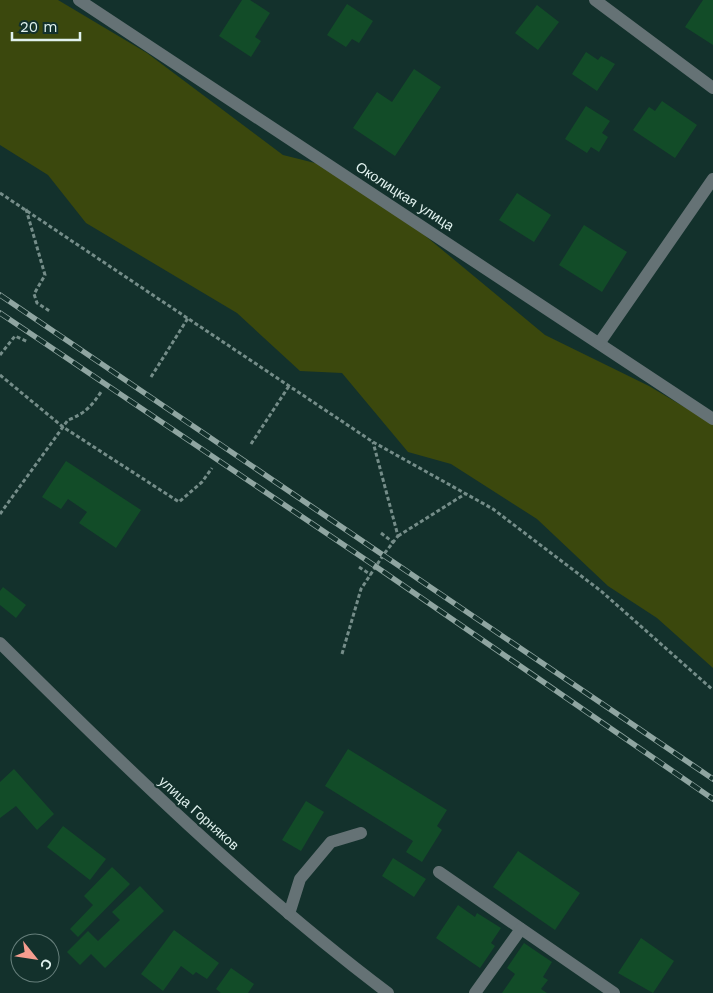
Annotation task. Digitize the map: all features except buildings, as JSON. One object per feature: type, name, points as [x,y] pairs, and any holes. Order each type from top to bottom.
[{"type":"street","name":"Околицкая улица","points":[[79,0],[600,342],[713,419]]},
{"type":"street","points":[[595,0],[713,88]]},
{"type":"street","points":[[600,342],[713,179]]},
{"type":"street","name":"улица Горняков","points":[[0,643],[167,807],[289,914],[388,993]]},
{"type":"street","points":[[289,914],[300,879],[331,842],[361,833]]},
{"type":"street","points":[[439,872],[614,993]]},
{"type":"street","points":[[475,993],[521,929]]},
{"type":"path","points":[[0,193],[373,442],[493,509],[601,591],[713,690]]},
{"type":"path","points":[[26,209],[46,275],[34,294],[38,303],[51,312]]},
{"type":"path","points":[[151,377],[188,318]]},
{"type":"path","points":[[0,355],[15,336],[28,342]]},
{"type":"path","points":[[0,375],[63,427],[179,502],[202,482],[212,468]]},
{"type":"path","points":[[251,444],[289,386]]},
{"type":"path","points":[[0,514],[68,420],[81,415],[91,408],[101,392]]},
{"type":"path","points":[[373,442],[398,536]]},
{"type":"path","points":[[342,654],[361,590],[384,554],[398,536],[465,494]]},
{"type":"path","points":[[381,533],[394,543]]},
{"type":"path","points":[[358,567],[371,575]]},
{"type":"green space","points":[[0,0],[58,0],[147,53],[283,155],[347,171],[545,335],[649,386],[713,424],[713,668],[657,618],[608,586],[537,519],[451,464],[408,452],[342,373],[300,371],[237,313],[86,223],[48,175],[0,145]]},
{"type":"railway","points":[[0,295],[713,779]]},
{"type":"railway","points":[[0,313],[375,566],[713,799]]}]
